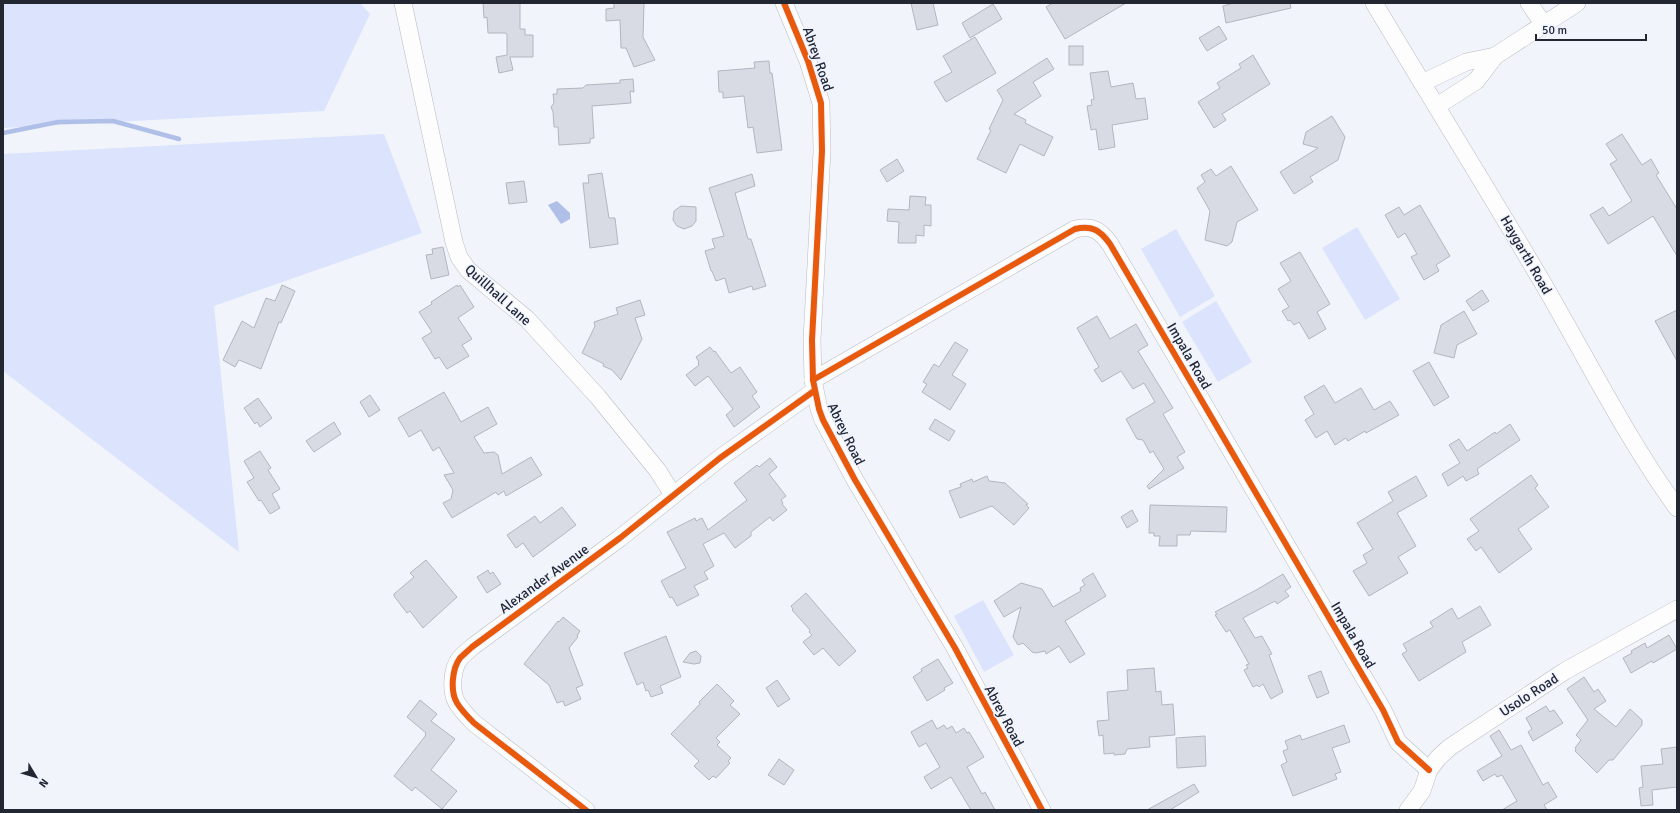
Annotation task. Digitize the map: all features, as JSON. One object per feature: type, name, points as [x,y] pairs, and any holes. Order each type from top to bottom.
[{"type":"street","name":"Quillhall Lane","points":[[403,3],[454,242],[463,264],[474,277],[499,295],[532,325],[598,397],[658,471],[673,495]]},
{"type":"street","name":"Abrey Road","points":[[784,3],[808,61],[821,103],[822,151],[812,340],[814,385],[823,420],[856,480],[955,648],[1042,810]]},
{"type":"street","name":"Haygarth Road","points":[[1374,3],[1486,188],[1636,445],[1661,486],[1677,508]]},
{"type":"street","points":[[1529,3],[1544,24]]},
{"type":"street","points":[[1436,106],[1476,81],[1495,56],[1577,3]]},
{"type":"street","points":[[1422,83],[1466,62],[1495,56]]},
{"type":"street","name":"Impala Road","points":[[814,385],[1075,229],[1092,228],[1100,232],[1113,249],[1374,696],[1398,742],[1429,770]]},
{"type":"street","name":"Alexander Avenue","points":[[586,810],[474,723],[464,712],[456,702],[453,687],[454,671],[459,659],[472,647],[620,538],[814,385]]},
{"type":"street","name":"Usolo Road","points":[[1408,810],[1422,791],[1429,770],[1438,758],[1450,747],[1565,671],[1677,609]]},
{"type":"shaded area","points":[[3,3],[360,3],[370,14],[324,111],[3,128]]},
{"type":"shaded area","points":[[384,134],[422,233],[214,306],[239,552],[3,371],[3,154]]},
{"type":"shaded area","points":[[1357,227],[1400,299],[1365,320],[1322,248]]},
{"type":"shaded area","points":[[1176,229],[1215,296],[1180,317],[1141,249]]},
{"type":"shaded area","points":[[1216,301],[1252,362],[1218,382],[1182,322]]},
{"type":"shaded area","points":[[983,600],[1014,655],[984,672],[954,616]]},
{"type":"water","points":[[557,201],[570,213],[570,219],[561,224],[548,205]]},
{"type":"building","points":[[483,3],[520,3],[520,29],[525,29],[525,35],[533,35],[533,57],[510,57],[513,70],[499,73],[496,57],[507,55],[507,34],[488,33],[487,17],[484,18]]},
{"type":"building","points":[[614,3],[644,3],[643,37],[655,60],[634,67],[626,48],[621,48],[620,20],[606,21],[606,9],[614,8]]},
{"type":"building","points":[[911,3],[933,3],[938,25],[917,30]]},
{"type":"building","points":[[1053,3],[1126,3],[1065,39],[1046,7]]},
{"type":"building","points":[[1234,3],[1290,3],[1291,8],[1226,23],[1223,6]]},
{"type":"building","points":[[993,4],[1002,19],[970,38],[962,23]]},
{"type":"building","points":[[1219,26],[1227,39],[1207,51],[1199,38]]},
{"type":"building","points":[[975,37],[996,73],[946,102],[934,82],[952,72],[943,56]]},
{"type":"building","points":[[1069,46],[1083,46],[1083,65],[1069,65]]},
{"type":"building","points":[[1253,55],[1270,84],[1222,114],[1226,120],[1214,128],[1198,102],[1220,88],[1217,83],[1241,68],[1239,64]]},
{"type":"building","points":[[1047,58],[1054,69],[1033,82],[1041,96],[1014,114],[1026,120],[1025,123],[1053,137],[1044,156],[1020,144],[1006,173],[977,159],[1003,100],[997,90]]},
{"type":"building","points":[[769,61],[770,73],[772,73],[782,150],[757,153],[753,127],[748,128],[744,96],[723,98],[723,92],[719,92],[718,71],[755,68],[754,62]]},
{"type":"building","points":[[1108,71],[1111,87],[1133,83],[1136,99],[1145,98],[1148,119],[1112,125],[1115,147],[1099,150],[1096,129],[1091,130],[1087,106],[1092,105],[1091,100],[1094,99],[1090,73]]},
{"type":"building","points":[[633,79],[634,92],[630,91],[631,103],[592,106],[594,138],[590,139],[590,143],[559,145],[558,127],[554,127],[553,112],[551,107],[554,103],[553,94],[557,94],[557,89],[583,88],[586,85],[620,83],[620,80]]},
{"type":"building","points":[[1332,116],[1345,137],[1338,160],[1310,177],[1313,182],[1294,194],[1280,172],[1318,148],[1303,144],[1306,132]]},
{"type":"building","points":[[1622,134],[1642,165],[1651,159],[1659,173],[1656,175],[1677,209],[1677,256],[1653,216],[1608,244],[1590,215],[1603,207],[1609,216],[1632,201],[1610,164],[1617,160],[1606,144]]},
{"type":"building","points":[[897,159],[904,171],[887,182],[880,170]]},
{"type":"building","points":[[1231,166],[1258,210],[1237,222],[1232,242],[1227,246],[1205,240],[1210,211],[1197,188],[1205,182],[1201,175],[1211,169],[1216,176]]},
{"type":"building","points":[[602,173],[609,218],[615,218],[618,244],[590,248],[583,183],[589,183],[588,175]]},
{"type":"building","points":[[752,174],[755,186],[735,193],[748,239],[751,239],[766,286],[753,290],[752,286],[729,293],[725,278],[716,281],[711,271],[705,251],[715,248],[712,239],[724,236],[709,188]]},
{"type":"building","points":[[524,181],[527,202],[509,204],[506,183]]},
{"type":"building","points":[[910,196],[926,197],[925,205],[931,205],[931,226],[924,225],[924,236],[916,235],[916,243],[898,243],[899,222],[887,221],[888,209],[909,210]]},
{"type":"building","points":[[1420,205],[1450,256],[1436,265],[1439,271],[1424,280],[1411,257],[1417,254],[1405,233],[1398,238],[1385,215],[1399,207],[1404,215]]},
{"type":"building","points":[[681,206],[696,207],[696,221],[692,226],[684,229],[677,226],[673,220],[674,211]]},
{"type":"building","points":[[443,247],[449,275],[431,279],[426,255],[433,254],[432,249]]},
{"type":"building","points":[[1300,252],[1330,304],[1317,312],[1326,329],[1309,339],[1299,322],[1294,325],[1290,320],[1288,321],[1282,311],[1289,307],[1278,289],[1291,281],[1280,263]]},
{"type":"building","points":[[282,285],[295,291],[281,323],[279,322],[261,369],[239,360],[235,367],[223,360],[242,321],[254,328],[266,298],[275,301]]},
{"type":"building","points":[[457,285],[458,287],[460,285],[474,307],[458,318],[472,339],[462,345],[469,356],[447,369],[439,357],[435,359],[422,338],[432,332],[419,312],[432,304],[431,302]]},
{"type":"building","points":[[1482,290],[1489,301],[1473,311],[1466,301]]},
{"type":"building","points":[[640,300],[645,315],[635,318],[642,339],[621,380],[612,370],[603,366],[604,364],[582,353],[595,326],[594,322],[618,314],[616,308]]},
{"type":"building","points":[[1677,310],[1677,361],[1655,321]]},
{"type":"building","points":[[1464,311],[1477,334],[1457,345],[1454,358],[1434,353],[1441,325]]},
{"type":"building","points":[[1097,316],[1110,339],[1136,324],[1148,345],[1138,351],[1173,408],[1163,414],[1185,452],[1177,457],[1184,468],[1149,489],[1147,486],[1164,469],[1153,451],[1150,453],[1143,440],[1137,439],[1126,419],[1155,402],[1144,383],[1133,389],[1121,371],[1102,382],[1094,370],[1099,367],[1077,328]]},
{"type":"building","points":[[955,342],[968,350],[952,375],[966,384],[950,410],[922,392],[927,384],[923,382],[934,364],[939,367]]},
{"type":"building","points":[[710,347],[714,352],[715,351],[731,373],[740,367],[757,392],[752,396],[760,407],[734,427],[726,415],[733,409],[709,377],[708,376],[695,386],[686,375],[699,365],[696,357]]},
{"type":"building","points":[[1429,362],[1449,397],[1434,406],[1413,371]]},
{"type":"building","points":[[1324,385],[1335,403],[1361,388],[1374,410],[1390,401],[1399,415],[1366,433],[1365,431],[1348,441],[1346,438],[1335,445],[1327,431],[1316,438],[1305,420],[1314,414],[1304,397]]},
{"type":"building","points":[[444,392],[461,422],[488,407],[497,424],[474,437],[484,453],[494,452],[498,455],[502,474],[531,457],[542,475],[506,496],[504,491],[498,495],[496,492],[452,518],[443,503],[451,499],[453,490],[444,475],[454,473],[439,447],[433,451],[421,430],[409,437],[398,418]]},
{"type":"building","points":[[370,395],[380,410],[369,417],[360,402]]},
{"type":"building","points":[[258,398],[272,418],[260,427],[257,422],[255,424],[244,408]]},
{"type":"building","points":[[935,419],[955,431],[949,441],[929,429]]},
{"type":"building","points":[[334,422],[341,434],[314,452],[306,441]]},
{"type":"building","points":[[1510,424],[1520,440],[1477,469],[1479,474],[1466,481],[1463,476],[1448,486],[1442,474],[1460,463],[1449,445],[1459,439],[1467,451],[1495,432],[1496,434]]},
{"type":"building","points":[[260,451],[271,468],[268,470],[280,489],[272,494],[280,508],[270,514],[261,500],[259,501],[247,482],[254,478],[244,461]]},
{"type":"building","points":[[770,458],[777,467],[769,474],[786,496],[781,500],[783,503],[782,504],[787,510],[773,521],[770,517],[751,532],[751,536],[735,548],[724,533],[703,544],[714,566],[704,572],[708,579],[694,586],[699,595],[677,606],[672,597],[670,598],[661,581],[686,568],[667,532],[695,518],[696,521],[702,518],[708,530],[747,500],[734,483],[757,465],[759,467]]},
{"type":"building","points":[[1531,475],[1538,485],[1535,488],[1549,507],[1518,529],[1532,549],[1499,573],[1481,547],[1476,551],[1467,539],[1479,531],[1470,519]]},
{"type":"building","points":[[987,476],[989,481],[1005,483],[1028,504],[1026,505],[1029,508],[1014,525],[992,506],[960,518],[949,491],[961,487],[960,484],[972,479],[973,482]]},
{"type":"building","points":[[1416,476],[1427,496],[1397,513],[1416,546],[1398,557],[1408,573],[1369,596],[1353,571],[1367,563],[1363,555],[1373,549],[1357,523],[1393,501],[1388,492]]},
{"type":"building","points":[[1150,505],[1227,507],[1226,532],[1191,531],[1190,535],[1177,535],[1177,546],[1159,546],[1160,536],[1154,536],[1154,533],[1149,533]]},
{"type":"building","points":[[562,507],[576,525],[533,557],[523,543],[516,548],[507,535],[535,516],[540,523]]},
{"type":"building","points":[[1132,510],[1138,521],[1127,528],[1121,517]]},
{"type":"building","points":[[426,560],[457,597],[423,628],[410,611],[407,613],[394,594],[414,577],[410,573]]},
{"type":"building","points":[[488,570],[490,574],[493,572],[501,584],[487,593],[477,577]]},
{"type":"building","points":[[1093,573],[1106,596],[1065,621],[1085,654],[1070,663],[1059,646],[1046,654],[1045,651],[1036,653],[1032,652],[1023,643],[1018,645],[1013,637],[1021,607],[1004,617],[994,601],[1021,583],[1042,589],[1053,607],[1081,591],[1080,588],[1085,585],[1082,580]]},
{"type":"building","points":[[1283,574],[1291,587],[1285,591],[1289,596],[1277,604],[1275,601],[1243,618],[1255,638],[1262,636],[1272,654],[1269,655],[1283,692],[1271,699],[1263,684],[1259,687],[1257,685],[1253,687],[1244,670],[1248,668],[1246,665],[1249,664],[1230,630],[1226,632],[1215,615],[1217,614],[1215,612]]},
{"type":"building","points":[[806,593],[856,651],[839,666],[823,648],[814,655],[803,642],[812,635],[809,632],[810,630],[792,610],[793,609],[791,606]]},
{"type":"building","points":[[1480,606],[1491,625],[1462,642],[1466,652],[1419,681],[1402,654],[1407,651],[1403,644],[1433,627],[1430,622],[1452,608],[1458,619]]},
{"type":"building","points":[[563,617],[580,631],[577,636],[578,637],[569,648],[583,685],[576,688],[581,699],[565,706],[563,701],[557,703],[549,685],[524,664],[558,621],[559,622]]},
{"type":"building","points":[[1669,635],[1677,649],[1653,663],[1652,661],[1631,673],[1623,658],[1632,653],[1631,651],[1645,643],[1647,648]]},
{"type":"building","points":[[666,636],[681,677],[660,686],[663,693],[651,697],[648,690],[646,691],[643,682],[637,685],[624,653]]},
{"type":"building","points":[[696,651],[701,656],[700,663],[694,664],[683,662],[690,653]]},
{"type":"building","points":[[938,659],[953,683],[944,688],[945,690],[927,701],[913,677],[922,671],[921,669]]},
{"type":"building","points":[[1154,668],[1156,692],[1161,691],[1162,705],[1173,704],[1175,735],[1149,737],[1150,747],[1127,749],[1125,754],[1104,754],[1103,735],[1099,736],[1097,721],[1109,720],[1107,692],[1128,690],[1127,670]]},
{"type":"building","points":[[1321,671],[1329,693],[1317,698],[1308,676]]},
{"type":"building","points":[[1584,677],[1594,692],[1598,689],[1606,701],[1594,709],[1616,727],[1630,709],[1642,720],[1642,725],[1613,760],[1609,760],[1597,773],[1575,751],[1575,748],[1581,740],[1576,735],[1588,720],[1567,689]]},
{"type":"building","points":[[777,680],[790,699],[778,707],[766,688]]},
{"type":"building","points":[[717,684],[734,701],[730,705],[740,714],[716,738],[720,742],[717,745],[731,758],[728,761],[730,763],[716,778],[713,776],[709,780],[694,766],[699,761],[671,734]]},
{"type":"building","points":[[420,700],[437,714],[431,721],[455,739],[431,770],[457,791],[442,809],[415,787],[412,791],[394,776],[426,735],[426,733],[407,717]]},
{"type":"building","points":[[1546,706],[1550,712],[1554,710],[1563,723],[1533,741],[1528,732],[1532,729],[1526,718]]},
{"type":"building","points":[[932,720],[937,729],[944,725],[947,729],[952,726],[956,733],[964,728],[967,733],[969,732],[984,757],[967,767],[982,794],[985,792],[995,810],[971,810],[951,777],[931,789],[924,777],[940,767],[926,743],[919,747],[911,732]]},
{"type":"building","points":[[1344,725],[1350,742],[1332,748],[1341,772],[1335,774],[1337,779],[1293,796],[1281,765],[1287,762],[1283,751],[1288,749],[1285,741],[1300,735],[1302,740]]},
{"type":"building","points":[[1499,730],[1511,750],[1521,745],[1543,785],[1548,782],[1557,797],[1544,805],[1547,810],[1502,810],[1517,801],[1502,775],[1497,777],[1495,774],[1483,781],[1477,771],[1502,756],[1490,736]]},
{"type":"building","points":[[1205,736],[1206,766],[1177,768],[1176,738]]},
{"type":"building","points":[[1677,747],[1677,787],[1652,790],[1653,805],[1641,806],[1639,788],[1643,787],[1641,766],[1663,764],[1661,749]]},
{"type":"building","points":[[779,759],[794,770],[784,785],[768,775]]},
{"type":"building","points":[[1194,784],[1199,792],[1170,810],[1147,810]]},
{"type":"waterway","points":[[3,133],[58,122],[113,121],[179,139]]},
{"type":"cycle path","points":[[784,3],[808,61],[821,103],[822,151],[812,340],[813,380],[819,409],[823,420],[855,480],[955,648],[1042,810]]},
{"type":"cycle path","points":[[813,380],[1075,229],[1091,228],[1099,232],[1110,244],[1383,710],[1398,742],[1429,770]]},
{"type":"cycle path","points":[[586,810],[474,723],[465,714],[457,703],[453,692],[453,680],[457,663],[460,658],[472,647],[620,538],[720,458],[814,391]]}]
